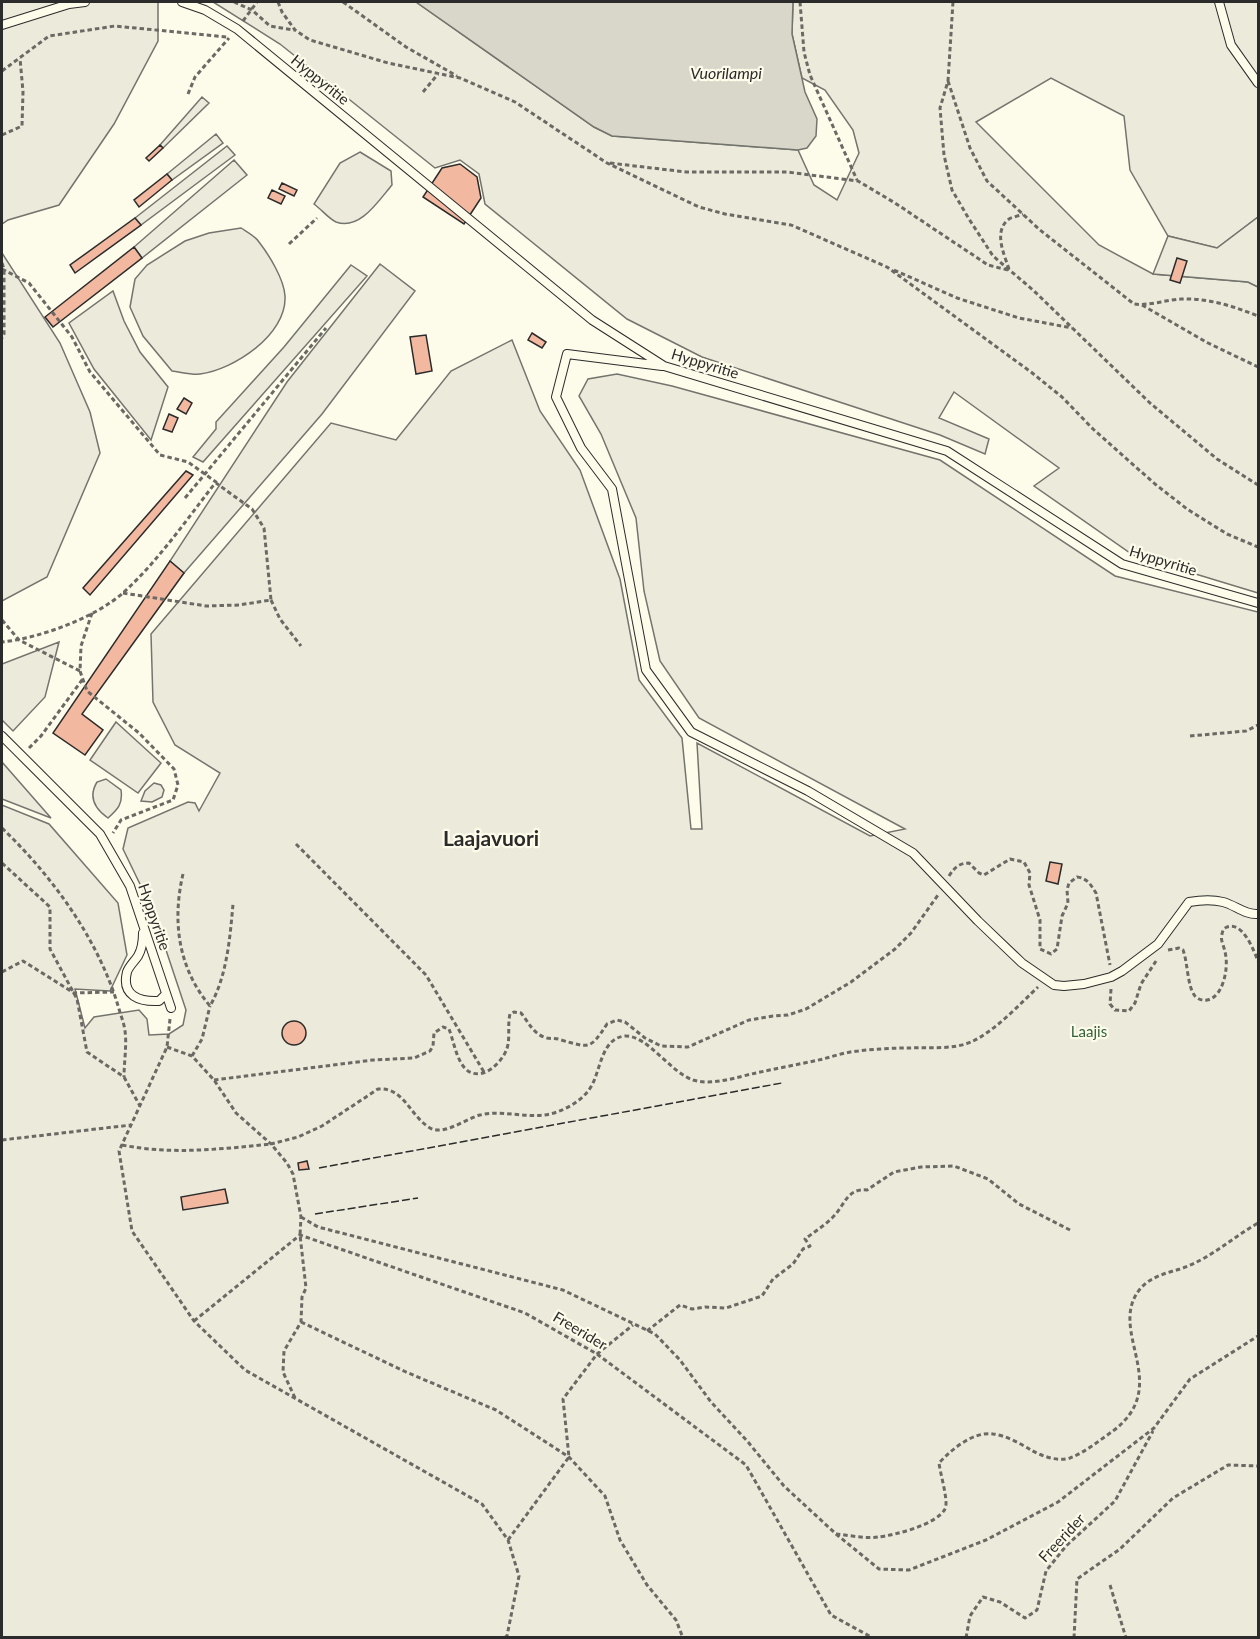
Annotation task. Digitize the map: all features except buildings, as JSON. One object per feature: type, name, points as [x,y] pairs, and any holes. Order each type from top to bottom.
[{"type":"lane","points":[[2,25],[69,4],[85,2]]},
{"type":"lane","name":"Hyppyritie","points":[[183,2],[205,10],[237,29],[592,320],[664,366],[947,451],[1122,564],[1258,603]]},
{"type":"lane","points":[[1219,2],[1231,45],[1258,83]]},
{"type":"lane","points":[[664,366],[567,354],[556,397],[581,448],[612,489],[646,670],[691,732],[808,791],[913,852],[1015,956],[1054,986],[1111,977],[1122,971],[1158,944],[1189,902],[1205,899],[1223,902],[1252,914],[1258,914]]},
{"type":"lane","name":"Hyppyritie","points":[[2,736],[100,834],[130,886],[171,1008]]},
{"type":"lane","points":[[143,928],[141,949],[128,969],[126,982],[132,995],[145,1002],[159,1001],[166,993]]},
{"type":"path","points":[[234,2],[252,10],[270,26],[295,30]]},
{"type":"path","points":[[237,29],[257,2]]},
{"type":"path","points":[[278,2],[295,30],[310,40],[460,78]]},
{"type":"path","points":[[343,2],[406,47],[460,78],[515,102],[607,163],[699,207],[725,214],[791,225],[957,298],[1019,318],[1072,328]]},
{"type":"path","points":[[800,2],[804,52],[810,75],[858,181]]},
{"type":"path","points":[[953,2],[948,81],[940,108],[944,155],[952,190],[993,256],[1033,290],[1150,403],[1217,459],[1258,485]]},
{"type":"path","points":[[2,71],[49,36],[115,26],[230,37],[195,77],[188,94]]},
{"type":"path","points":[[2,135],[22,126],[23,92],[20,58]]},
{"type":"path","points":[[423,92],[438,74]]},
{"type":"path","points":[[948,81],[970,148],[987,182],[1134,304],[1184,299],[1227,303],[1258,316]]},
{"type":"path","points":[[607,163],[686,172],[787,172],[858,181],[988,265],[1010,270]]},
{"type":"path","points":[[1010,270],[1001,245],[1001,229],[1008,219],[1023,214]]},
{"type":"path","points":[[289,244],[317,218]]},
{"type":"path","points":[[2,262],[4,334],[2,338]]},
{"type":"path","points":[[887,267],[1054,391],[1111,445],[1186,509],[1227,534],[1258,547]]},
{"type":"path","points":[[3,269],[29,283],[72,337],[90,372],[160,455],[188,462],[252,508],[264,528],[271,600],[280,619],[301,646]]},
{"type":"path","points":[[1142,305],[1199,338],[1258,367]]},
{"type":"path","points":[[185,498],[326,328]]},
{"type":"path","points":[[2,642],[19,640],[56,628],[92,613],[123,593],[154,562],[216,482]]},
{"type":"path","points":[[123,593],[206,606],[239,605],[271,600]]},
{"type":"path","points":[[92,613],[81,646],[80,671],[87,691],[139,733],[174,769],[178,785],[173,800],[120,820],[105,844]]},
{"type":"path","points":[[2,620],[19,640],[80,671]]},
{"type":"path","points":[[22,756],[41,736],[83,680]]},
{"type":"path","points":[[1191,736],[1245,731],[1258,725]]},
{"type":"path","points":[[2,828],[27,852],[69,906],[99,957],[114,992],[125,1031],[124,1077]]},
{"type":"path","points":[[296,844],[426,975],[454,1018],[484,1072]]},
{"type":"path","points":[[214,1080],[373,1060],[414,1058],[430,1051],[433,1046],[434,1033],[443,1027],[448,1029],[458,1059],[466,1071],[475,1075],[488,1071],[501,1060],[509,1041],[510,1014],[514,1012],[521,1012],[535,1032],[542,1036],[559,1039],[572,1045],[590,1044],[599,1039],[607,1024],[618,1020],[625,1022],[645,1038],[661,1046],[688,1047],[749,1020],[788,1015],[806,1009],[851,982],[895,949],[911,933],[956,866],[962,863],[969,863],[979,873],[984,874],[1010,859],[1024,862],[1030,873],[1029,885],[1040,921],[1040,949],[1050,954],[1057,949],[1062,916],[1068,903],[1067,890],[1070,883],[1077,877],[1090,883],[1096,893],[1107,943],[1111,977],[1110,1004],[1115,1010],[1129,1011],[1136,1003],[1141,984],[1159,958]]},
{"type":"path","points":[[2,863],[50,907],[50,949],[77,999],[87,1052],[124,1077],[140,1106]]},
{"type":"path","points":[[183,874],[177,897],[177,924],[181,949],[188,972],[198,992],[210,1006]]},
{"type":"path","points":[[192,1056],[202,1039],[210,1006],[217,995],[230,945],[234,904]]},
{"type":"path","points":[[1165,952],[1172,948],[1184,951],[1191,988],[1195,996],[1202,1000],[1210,999],[1217,994],[1221,985],[1226,962],[1221,937],[1223,930],[1228,926],[1235,926],[1241,930],[1258,962]]},
{"type":"path","points":[[2,972],[23,961],[74,993],[114,992]]},
{"type":"path","points":[[122,1145],[143,1149],[181,1151],[271,1143],[298,1137],[322,1126],[366,1095],[378,1089],[388,1088],[397,1093],[430,1128],[440,1131],[464,1120],[491,1113],[536,1116],[555,1113],[582,1098],[592,1085],[607,1047],[616,1037],[628,1036],[642,1041],[682,1074],[694,1080],[708,1082],[731,1079],[855,1051],[952,1047],[972,1041],[989,1030],[1045,981]]},
{"type":"path","points":[[171,1008],[167,1047],[119,1151],[132,1231],[194,1321],[245,1370],[482,1504],[508,1540],[519,1576],[506,1637]]},
{"type":"path","points":[[167,1047],[192,1056],[214,1080],[236,1113],[271,1143],[287,1162],[293,1174],[301,1216],[300,1235],[306,1288],[302,1297],[301,1322],[284,1351],[283,1372],[295,1398]]},
{"type":"path","points":[[2,1140],[131,1125]]},
{"type":"path","points":[[647,1331],[680,1305],[692,1309],[726,1308],[762,1296],[773,1279],[793,1264],[803,1249],[810,1246],[805,1239],[833,1217],[850,1193],[860,1189],[867,1190],[894,1172],[921,1167],[954,1166],[988,1179],[1019,1204],[1070,1230]]},
{"type":"path","points":[[301,1216],[318,1227],[563,1290],[655,1334],[680,1360],[711,1401],[784,1486],[836,1534],[879,1569],[909,1570],[986,1540],[1058,1502],[1154,1428],[1190,1379],[1258,1336]]},
{"type":"path","points":[[836,1534],[877,1537],[914,1529],[935,1519],[946,1509],[947,1500],[939,1463],[954,1449],[978,1436],[993,1434],[1041,1456],[1069,1458],[1112,1431],[1126,1420],[1138,1395],[1140,1381],[1130,1309],[1142,1286],[1157,1277],[1196,1263],[1258,1223]]},
{"type":"path","points":[[194,1321],[300,1235]]},
{"type":"path","name":"Freerider","points":[[300,1235],[525,1313],[597,1354],[746,1465],[831,1615],[873,1638]]},
{"type":"path","points":[[301,1322],[406,1372],[496,1410],[569,1457],[605,1496],[620,1539],[647,1585],[675,1620],[683,1638]]},
{"type":"path","points":[[508,1540],[569,1457],[563,1399],[597,1354],[633,1325]]},
{"type":"path","name":"Freerider","points":[[966,1638],[970,1616],[983,1597],[1000,1602],[1025,1618],[1037,1610],[1046,1571],[1066,1546],[1115,1501],[1154,1428]]},
{"type":"path","points":[[1074,1638],[1077,1579],[1120,1549],[1173,1498],[1228,1466],[1258,1466]]},
{"type":"path","points":[[1110,1585],[1126,1638]]},
{"type":"green space","points":[[2,2],[158,2],[158,41],[114,124],[59,205],[8,220],[2,224]]},
{"type":"green space","points":[[213,2],[416,2],[594,127],[612,136],[798,150],[814,185],[837,200],[859,153],[853,130],[825,90],[802,78],[792,34],[793,2],[1258,2],[1258,217],[1217,248],[1168,236],[1130,170],[1124,116],[1051,78],[976,122],[1099,245],[1153,274],[1248,282],[1258,287],[1258,593],[1133,555],[1034,486],[1059,468],[954,392],[939,418],[989,439],[985,454],[940,435],[702,357],[627,319],[485,204],[479,174],[460,160],[435,168],[280,44]]},
{"type":"green space","points":[[202,97],[209,103],[163,148],[160,145]]},
{"type":"green space","points":[[216,134],[223,143],[172,180],[167,174]]},
{"type":"green space","points":[[227,146],[235,155],[141,225],[135,218]]},
{"type":"green space","points":[[360,152],[391,171],[392,185],[375,206],[361,218],[345,224],[336,222],[314,204],[340,163]]},
{"type":"green space","points":[[234,160],[247,175],[142,258],[134,247]]},
{"type":"green space","points":[[241,228],[259,242],[282,282],[285,296],[283,310],[277,324],[256,348],[227,366],[200,374],[172,371],[143,336],[130,307],[135,279],[147,265],[185,241],[209,233]]},
{"type":"green space","points":[[2,253],[60,343],[90,412],[100,453],[47,577],[2,601]]},
{"type":"green space","points":[[380,264],[415,291],[322,414],[184,573],[170,561],[287,382]]},
{"type":"green space","points":[[351,265],[367,276],[203,462],[193,457],[216,429],[216,422],[284,347]]},
{"type":"green space","name":"Laajis","points":[[512,340],[540,411],[580,470],[620,579],[639,680],[682,738],[691,829],[702,829],[697,743],[870,836],[905,829],[699,718],[660,661],[644,591],[636,518],[601,434],[579,396],[588,379],[617,374],[672,386],[940,460],[1115,576],[1258,612],[1258,1637],[2,1637],[2,805],[49,824],[118,903],[127,955],[110,991],[75,989],[85,1028],[94,1017],[139,1010],[147,1019],[149,1035],[169,1034],[183,1025],[186,1010],[153,911],[123,849],[128,828],[188,802],[195,803],[199,811],[220,773],[175,745],[153,702],[151,634],[331,423],[396,440],[451,371]]},
{"type":"green space","points":[[59,642],[45,697],[13,731],[2,720],[2,664]]},
{"type":"green space","points":[[106,779],[121,790],[119,806],[108,818],[96,807],[93,798],[97,782]]},
{"type":"green space","points":[[154,783],[161,785],[164,790],[162,797],[152,802],[141,801],[145,791]]},
{"type":"shaded area","points":[[1258,217],[1258,287],[1248,282],[1153,274],[1168,236],[1217,248]]},
{"type":"shaded area","points":[[113,291],[124,321],[140,352],[168,387],[151,440],[94,369],[69,323]]},
{"type":"shaded area","points":[[116,722],[161,763],[138,793],[90,760]]},
{"type":"shaded area","points":[[2,762],[51,818],[2,799]]},
{"type":"water","name":"Vuorilampi","points":[[416,2],[793,2],[792,34],[805,92],[817,119],[816,136],[807,148],[798,150],[612,136],[594,127]]},
{"type":"fence","points":[[319,1168],[782,1083]]},
{"type":"fence","points":[[315,1214],[418,1198]]},
{"type":"district","name":"Laajavuori","points":[[491,839]]}]
